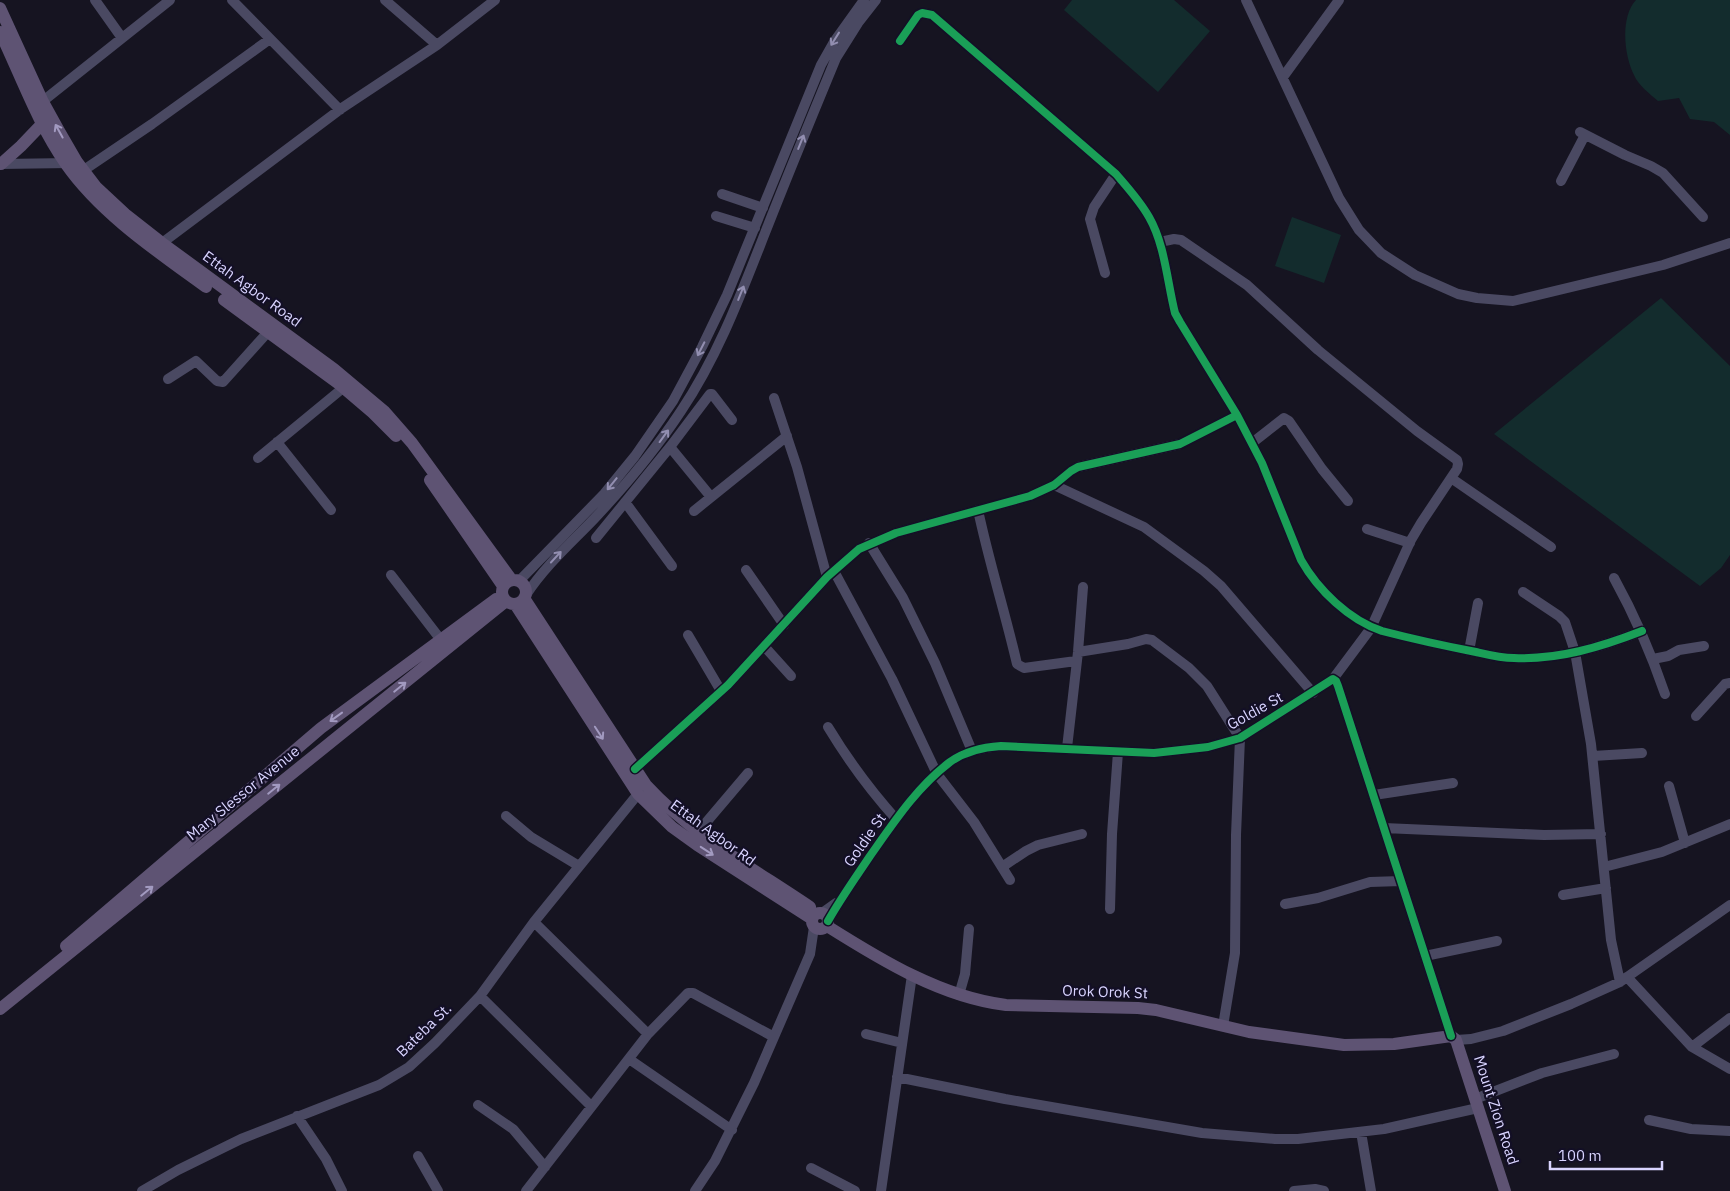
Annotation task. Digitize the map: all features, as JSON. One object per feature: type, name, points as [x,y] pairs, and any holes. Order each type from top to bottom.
[{"type":"main road","name":"Ettah Agbor Road","points":[[0,8],[39,105],[42,123],[76,168],[109,200],[162,243],[334,369],[384,410],[412,443],[513,592]]},
{"type":"main road","name":"Ettah Agbor Road","points":[[0,32],[39,105],[94,197],[114,216],[167,259],[343,388],[373,413],[403,444],[513,592]]},
{"type":"main road","points":[[0,164],[32,135],[42,123]]},
{"type":"main road","name":"Mary Slessor Avenue","points":[[0,1000],[174,855],[321,728],[441,640],[513,592]]},
{"type":"main road","name":"Mary Slessor Avenue","points":[[0,1009],[513,592]]},
{"type":"main road","name":"Ettah Agbor Rd","points":[[513,592],[635,769],[642,789],[821,921]]},
{"type":"main road","name":"Ettah Agbor Rd","points":[[513,592],[642,789],[672,826],[696,845],[821,921]]},
{"type":"main road","name":"Orok Orok St","points":[[821,921],[912,975],[959,995],[986,1003],[1156,1010],[1249,1032],[1344,1045],[1394,1044],[1454,1038]]},
{"type":"main road","name":"Mount Zion Road","points":[[1454,1038],[1505,1191]]},
{"type":"street","points":[[95,0],[122,38]]},
{"type":"street","points":[[232,0],[340,110]]},
{"type":"street","points":[[385,0],[437,45]]},
{"type":"street","points":[[162,243],[340,110],[437,45],[494,0]]},
{"type":"street","points":[[513,592],[604,494],[653,431],[673,401],[702,348],[727,295],[821,65],[834,42],[864,0]]},
{"type":"street","points":[[513,592],[536,578],[592,521],[648,457],[683,408],[734,312],[836,58],[858,23],[876,0]]},
{"type":"street","points":[[1246,0],[1339,198],[1359,230],[1381,253],[1415,276],[1458,294],[1477,298],[1513,301],[1663,265],[1730,243]]},
{"type":"street","points":[[1283,77],[1339,0]]},
{"type":"street","points":[[39,105],[166,1]]},
{"type":"street","points":[[900,41],[918,15],[922,13],[932,15],[1116,174],[1138,200],[1150,218],[1160,242],[1175,313],[1252,443],[1309,575],[1340,606],[1371,628],[1504,658],[1522,658],[1575,652],[1610,644],[1642,631]]},
{"type":"street","points":[[0,164],[76,168],[152,124],[270,39]]},
{"type":"street","points":[[1561,181],[1582,133],[1651,166],[1663,174],[1703,217]]},
{"type":"street","points":[[1105,273],[1090,218],[1094,207],[1116,174]]},
{"type":"street","points":[[722,194],[763,208]]},
{"type":"street","points":[[716,216],[755,228]]},
{"type":"street","points":[[1160,242],[1174,239],[1181,240],[1247,285],[1318,350],[1417,431],[1457,460],[1457,469],[1451,478],[1551,547]]},
{"type":"street","points":[[168,379],[196,361],[216,381],[223,382],[268,332]]},
{"type":"street","points":[[258,458],[343,388]]},
{"type":"street","points":[[596,538],[711,393],[732,420]]},
{"type":"street","points":[[774,398],[830,574],[892,679],[937,774],[974,822],[1010,880]]},
{"type":"street","points":[[635,769],[721,691],[830,574],[859,549],[869,543],[896,533],[1030,496],[1054,485],[1070,471],[1078,467],[1180,444],[1237,415]]},
{"type":"street","points":[[1252,443],[1284,418],[1348,501]]},
{"type":"street","points":[[694,511],[787,436]]},
{"type":"street","points":[[277,442],[330,510]]},
{"type":"street","points":[[670,447],[711,497]]},
{"type":"street","name":"Goldie St","points":[[696,1190],[716,1161],[732,1130],[810,954],[821,921],[839,901],[896,819],[914,797],[937,774],[952,761],[972,751],[1001,746],[1118,752],[1180,751],[1208,747],[1240,738],[1333,679],[1371,628],[1410,543],[1451,478]]},
{"type":"street","points":[[1054,485],[1144,527],[1204,571],[1221,586],[1313,693]]},
{"type":"street","points":[[625,502],[672,566]]},
{"type":"street","points":[[978,510],[987,551],[1006,614],[1017,664],[1024,668],[1146,639],[1152,640],[1189,668],[1207,686],[1240,738],[1236,845],[1235,953],[1223,1026]]},
{"type":"street","points":[[1367,530],[1410,543]]},
{"type":"street","points":[[869,543],[907,606],[935,664],[972,751]]},
{"type":"street","points":[[746,570],[784,625]]},
{"type":"street","points":[[391,575],[441,640]]},
{"type":"street","points":[[1614,578],[1642,631],[1665,694]]},
{"type":"street","points":[[1067,748],[1083,587]]},
{"type":"street","points":[[1523,592],[1565,622],[1575,652],[1593,756],[1611,940],[1623,979],[1692,1048],[1730,1069]]},
{"type":"street","points":[[1469,651],[1478,603]]},
{"type":"street","points":[[688,635],[721,691]]},
{"type":"street","points":[[764,646],[791,676]]},
{"type":"street","points":[[1653,659],[1668,656],[1678,650],[1704,646]]},
{"type":"street","points":[[1333,679],[1338,686],[1425,956],[1454,1038],[1471,1039],[1503,1031],[1571,1004],[1623,979],[1730,905]]},
{"type":"street","points":[[1696,716],[1725,684],[1730,683]]},
{"type":"street","points":[[828,727],[852,766],[874,795],[896,819]]},
{"type":"street","points":[[1110,909],[1112,834],[1118,752]]},
{"type":"street","points":[[1593,756],[1642,754]]},
{"type":"street","points":[[698,832],[748,773]]},
{"type":"street","points":[[1374,795],[1453,783]]},
{"type":"street","points":[[1669,786],[1685,843]]},
{"type":"street","name":"Bateba St.","points":[[142,1191],[178,1170],[241,1139],[379,1085],[399,1074],[420,1058],[480,996],[534,922],[642,789]]},
{"type":"street","points":[[506,816],[531,837],[579,866]]},
{"type":"street","points":[[1604,867],[1662,852],[1730,824]]},
{"type":"street","points":[[1384,828],[1544,835],[1601,834]]},
{"type":"street","points":[[1002,867],[1038,845],[1082,834]]},
{"type":"street","points":[[1285,904],[1318,898],[1370,882],[1401,881]]},
{"type":"street","points":[[1563,895],[1606,888]]},
{"type":"street","points":[[534,922],[648,1034]]},
{"type":"street","points":[[959,995],[965,974],[970,929]]},
{"type":"street","points":[[1425,956],[1497,941]]},
{"type":"street","points":[[881,1191],[912,975]]},
{"type":"street","points":[[526,1191],[648,1034],[688,993],[691,992],[774,1037]]},
{"type":"street","points":[[480,996],[591,1106]]},
{"type":"street","points":[[1692,1048],[1730,1018]]},
{"type":"street","points":[[866,1034],[902,1043]]},
{"type":"street","points":[[897,1076],[1005,1099],[1202,1133],[1298,1139],[1384,1129],[1477,1103],[1534,1076],[1614,1054]]},
{"type":"street","points":[[629,1059],[732,1130]]},
{"type":"street","points":[[478,1105],[513,1129],[546,1167]]},
{"type":"street","points":[[297,1116],[326,1159],[342,1191]]},
{"type":"street","points":[[1649,1120],[1691,1128],[1730,1131]]},
{"type":"street","points":[[1361,1132],[1368,1190]]},
{"type":"street","points":[[418,1156],[438,1191]]},
{"type":"street","points":[[812,1168],[855,1191]]},
{"type":"street","points":[[1294,1191],[1315,1189],[1324,1191]]},
{"type":"green space","points":[[1072,0],[1174,0],[1210,31],[1158,92],[1064,10]]},
{"type":"green space","points":[[1636,0],[1730,0],[1730,135],[1714,122],[1690,119],[1679,98],[1658,101],[1638,82],[1628,58],[1625,37],[1628,16]]},
{"type":"green space","points":[[1292,217],[1341,235],[1324,283],[1275,266]]},
{"type":"green space","points":[[1661,298],[1730,366],[1730,555],[1721,568],[1700,586],[1494,434]]},
{"type":"cycle path","points":[[900,41],[918,15],[922,13],[932,15],[1116,174],[1134,195],[1149,217],[1159,239],[1175,313],[1237,415],[1262,463],[1301,560],[1325,593],[1346,612],[1382,631],[1509,658],[1563,655],[1595,647],[1642,631]]},
{"type":"cycle path","points":[[635,769],[728,685],[827,577],[859,549],[896,533],[1030,496],[1054,485],[1078,467],[1180,444],[1237,415]]},
{"type":"cycle path","points":[[828,921],[870,856],[907,806],[927,782],[961,755],[1001,746],[1154,753],[1208,747],[1240,738],[1333,679],[1338,686],[1451,1036]]}]
